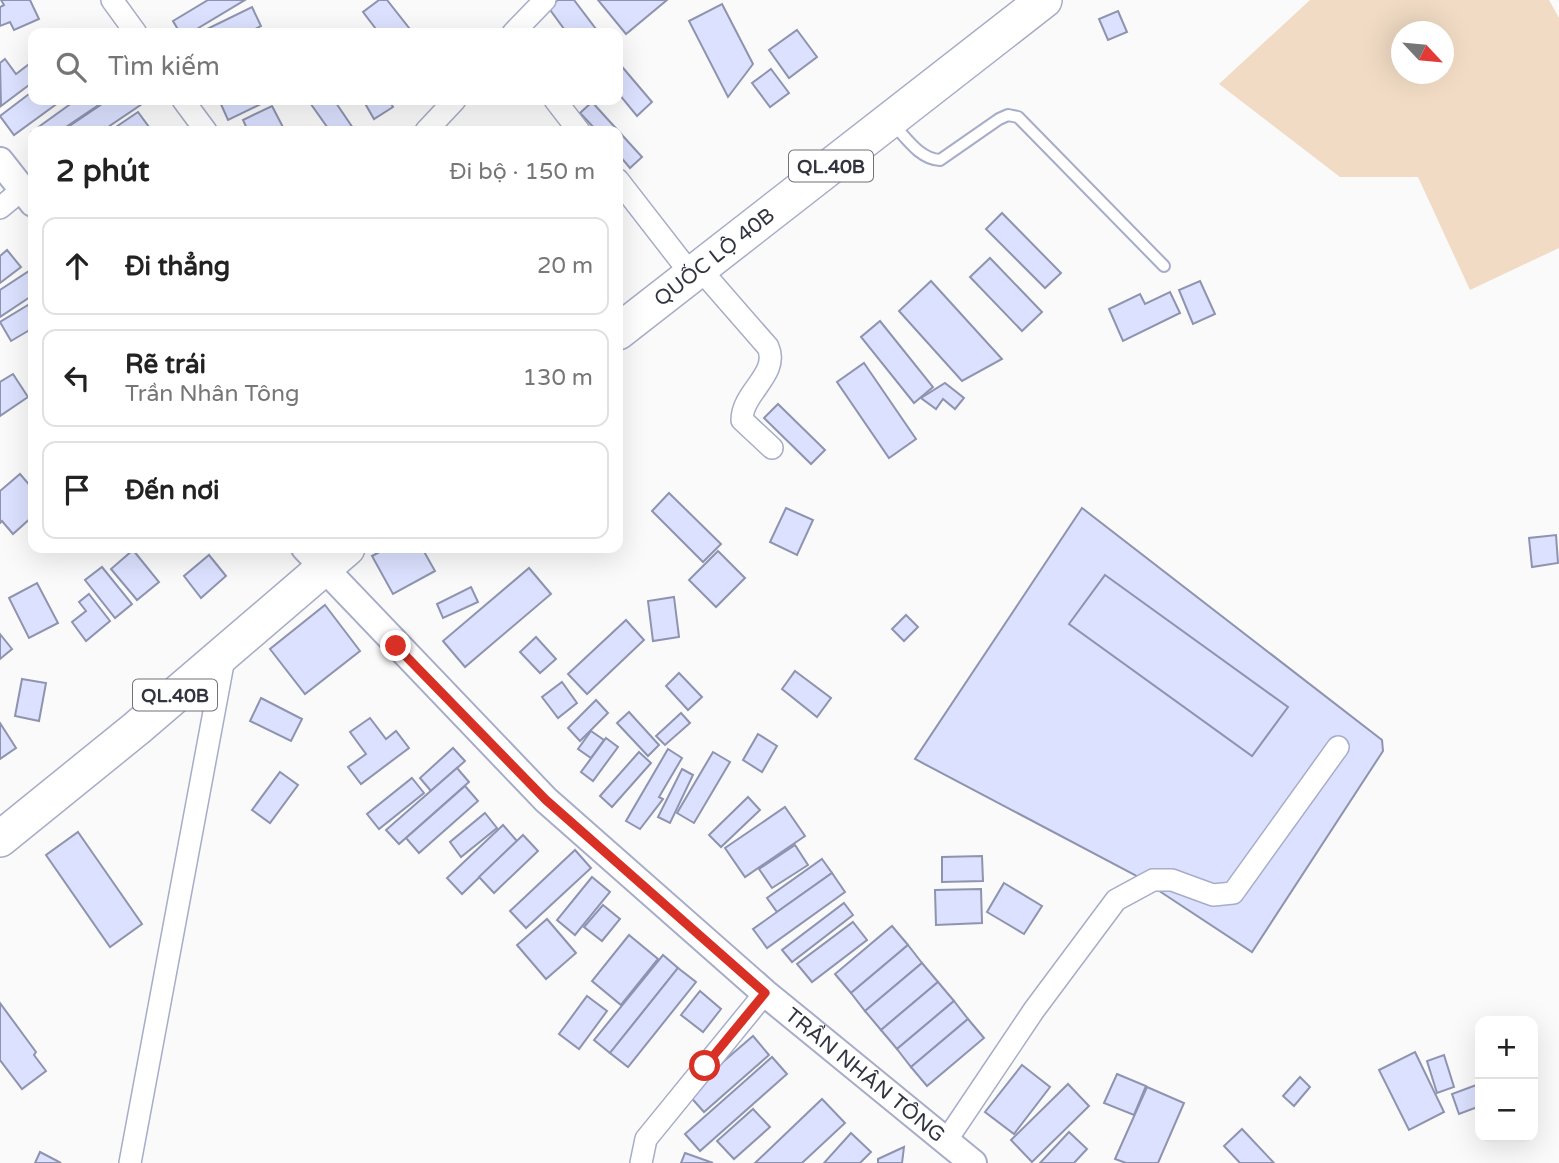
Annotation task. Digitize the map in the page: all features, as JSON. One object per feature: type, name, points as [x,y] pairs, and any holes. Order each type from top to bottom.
[{"type":"highway","name":"QUỐC LỘ 40B","points":[[623,328],[1044,0]]},
{"type":"highway","name":"QL.40B","points":[[0,839],[225,651],[324,555]]},
{"type":"street","points":[[112,0],[132,28]]},
{"type":"street","points":[[518,28],[545,0]]},
{"type":"street","points":[[187,105],[202,126]]},
{"type":"street","points":[[431,126],[450,105]]},
{"type":"street","points":[[559,105],[575,126]]},
{"type":"street","points":[[0,161],[28,196],[0,208]]},
{"type":"street","points":[[623,186],[696,271],[768,347],[773,358],[771,366],[744,402],[742,420],[772,448]]},
{"type":"street","name":"TRẦN NHÂN TÔNG","points":[[324,555],[546,800],[765,993],[973,1163]]},
{"type":"street","points":[[130,1163],[225,651]]},
{"type":"street","points":[[946,1141],[1034,1010],[1116,900],[1153,880],[1172,880],[1213,895],[1233,893],[1338,747]]},
{"type":"street","points":[[641,1163],[646,1139],[765,993]]},
{"type":"lane","points":[[890,120],[921,153],[930,159],[940,160],[999,119],[1008,115],[1018,117],[1164,266]]},
{"type":"shaded area","points":[[1310,0],[1549,0],[1559,18],[1559,248],[1470,290],[1418,177],[1340,177],[1219,84]]},
{"type":"building","points":[[1,0],[30,0],[39,19],[14,30],[10,22],[0,26],[0,7],[4,5]]},
{"type":"building","points":[[208,0],[245,0],[198,28],[177,28],[173,21]]},
{"type":"building","points":[[379,0],[387,0],[409,28],[375,28],[363,12]]},
{"type":"building","points":[[558,0],[574,0],[595,28],[563,28],[548,7]]},
{"type":"building","points":[[598,0],[667,0],[626,34]]},
{"type":"building","points":[[722,4],[753,64],[728,97],[689,21]]},
{"type":"building","points":[[252,7],[261,26],[257,28],[209,28]]},
{"type":"building","points":[[1118,11],[1127,32],[1108,40],[1099,19]]},
{"type":"building","points":[[797,30],[817,57],[789,78],[769,50]]},
{"type":"building","points":[[5,59],[16,74],[28,65],[28,86],[1,106],[0,63]]},
{"type":"building","points":[[623,68],[652,102],[637,116],[623,99]]},
{"type":"building","points":[[771,69],[789,93],[770,107],[752,83]]},
{"type":"building","points":[[28,95],[28,105],[55,105],[14,135],[0,116]]},
{"type":"building","points":[[69,105],[99,105],[67,126],[40,126]]},
{"type":"building","points":[[101,105],[141,105],[109,126],[69,126]]},
{"type":"building","points":[[221,105],[259,105],[228,120]]},
{"type":"building","points":[[312,105],[337,105],[352,126],[326,126]]},
{"type":"building","points":[[366,105],[392,105],[393,107],[374,119]]},
{"type":"building","points":[[589,105],[595,105],[614,126],[592,126],[580,113]]},
{"type":"building","points":[[272,106],[282,126],[246,126],[243,120]]},
{"type":"building","points":[[138,112],[148,126],[117,126]]},
{"type":"building","points":[[623,136],[642,157],[630,168],[623,160]]},
{"type":"building","points":[[1002,213],[1061,273],[1045,288],[986,229]]},
{"type":"building","points":[[7,250],[21,267],[0,283],[0,256]]},
{"type":"building","points":[[990,258],[1042,312],[1022,331],[970,277]]},
{"type":"building","points":[[28,272],[28,298],[0,317],[0,290]]},
{"type":"building","points":[[931,281],[1002,359],[962,381],[899,311]]},
{"type":"building","points":[[1200,281],[1215,314],[1193,324],[1179,290]]},
{"type":"building","points":[[1170,292],[1180,313],[1123,341],[1109,309],[1140,294],[1145,304]]},
{"type":"building","points":[[28,305],[28,331],[11,341],[0,322]]},
{"type":"building","points":[[880,321],[933,387],[914,403],[861,337]]},
{"type":"building","points":[[864,363],[916,439],[889,458],[837,382]]},
{"type":"building","points":[[13,374],[28,397],[0,416],[0,382]]},
{"type":"building","points":[[945,383],[964,398],[955,409],[943,399],[936,409],[921,398]]},
{"type":"building","points":[[778,404],[825,450],[811,464],[764,418]]},
{"type":"building","points":[[20,474],[28,483],[28,520],[13,534],[2,521],[0,523],[0,491]]},
{"type":"building","points":[[669,493],[721,544],[703,562],[652,511]]},
{"type":"building","points":[[786,508],[813,520],[797,555],[770,542]]},
{"type":"building","points":[[1082,508],[1382,740],[1383,751],[1252,952],[1135,875],[915,759]]},
{"type":"building","points":[[1556,535],[1558,563],[1532,567],[1529,538]]},
{"type":"building","points":[[718,551],[745,578],[716,607],[689,580]]},
{"type":"building","points":[[130,553],[135,553],[159,582],[137,600],[111,569]]},
{"type":"building","points":[[378,553],[425,553],[435,571],[393,594],[372,556]]},
{"type":"building","points":[[209,555],[226,576],[201,598],[184,576]]},
{"type":"building","points":[[102,567],[132,604],[115,618],[85,580]]},
{"type":"building","points":[[529,568],[551,594],[465,667],[443,641]]},
{"type":"building","points":[[1105,575],[1288,707],[1252,756],[1069,624]]},
{"type":"building","points":[[37,583],[58,623],[29,638],[9,598]]},
{"type":"building","points":[[471,587],[478,602],[443,618],[437,604]]},
{"type":"building","points":[[89,594],[110,621],[86,641],[72,622],[86,611],[79,602]]},
{"type":"building","points":[[674,597],[679,637],[653,641],[648,601]]},
{"type":"building","points":[[325,605],[360,651],[305,694],[270,649]]},
{"type":"building","points":[[906,615],[918,627],[904,641],[892,629]]},
{"type":"building","points":[[626,620],[644,640],[587,694],[568,674]]},
{"type":"building","points":[[0,634],[12,649],[0,659]]},
{"type":"building","points":[[536,637],[556,659],[540,673],[520,652]]},
{"type":"building","points":[[795,671],[831,698],[817,717],[782,689]]},
{"type":"building","points":[[679,673],[702,697],[688,710],[666,686]]},
{"type":"building","points":[[22,679],[46,683],[39,721],[15,716]]},
{"type":"building","points":[[562,682],[577,703],[558,718],[542,697]]},
{"type":"building","points":[[261,698],[302,719],[291,741],[250,721]]},
{"type":"building","points":[[596,700],[608,713],[580,741],[568,728]]},
{"type":"building","points":[[629,712],[659,745],[648,756],[617,723]]},
{"type":"building","points":[[681,713],[690,723],[665,745],[656,736]]},
{"type":"building","points":[[370,718],[386,739],[396,731],[409,748],[361,784],[348,767],[366,754],[350,732]]},
{"type":"building","points":[[0,723],[16,748],[0,759]]},
{"type":"building","points":[[591,731],[604,740],[591,758],[578,749]]},
{"type":"building","points":[[758,734],[777,746],[762,772],[743,760]]},
{"type":"building","points":[[606,738],[618,747],[593,781],[581,772]]},
{"type":"building","points":[[453,748],[465,761],[431,791],[420,778]]},
{"type":"building","points":[[668,749],[682,758],[659,797],[663,799],[640,829],[626,821]]},
{"type":"building","points":[[639,752],[651,763],[612,807],[600,796]]},
{"type":"building","points":[[713,752],[730,762],[694,823],[677,813]]},
{"type":"building","points":[[457,768],[469,782],[399,844],[386,830]]},
{"type":"building","points":[[682,769],[693,775],[670,823],[658,817]]},
{"type":"building","points":[[280,772],[298,785],[270,823],[252,810]]},
{"type":"building","points":[[412,778],[424,793],[379,829],[367,814]]},
{"type":"building","points":[[465,786],[478,801],[419,853],[406,838]]},
{"type":"building","points":[[748,797],[760,810],[721,847],[709,835]]},
{"type":"building","points":[[785,807],[805,836],[745,877],[725,848]]},
{"type":"building","points":[[485,813],[497,828],[461,857],[450,842]]},
{"type":"building","points":[[503,825],[517,841],[462,894],[447,878]]},
{"type":"building","points":[[78,832],[142,924],[110,947],[46,855]]},
{"type":"building","points":[[523,835],[538,851],[494,893],[479,877]]},
{"type":"building","points":[[795,845],[808,865],[772,888],[759,869]]},
{"type":"building","points":[[575,850],[591,868],[526,928],[510,911]]},
{"type":"building","points":[[982,856],[983,881],[942,882],[942,857]]},
{"type":"building","points":[[822,859],[832,873],[777,912],[767,898]]},
{"type":"building","points":[[832,873],[845,892],[767,948],[753,929]]},
{"type":"building","points":[[592,877],[610,892],[575,935],[557,920]]},
{"type":"building","points":[[1004,883],[1042,906],[1024,934],[987,912]]},
{"type":"building","points":[[981,889],[982,923],[936,925],[935,890]]},
{"type":"building","points":[[844,903],[853,915],[792,962],[782,950]]},
{"type":"building","points":[[603,905],[620,919],[602,941],[584,927]]},
{"type":"building","points":[[547,919],[576,953],[546,979],[517,945]]},
{"type":"building","points":[[853,922],[867,940],[812,982],[797,964]]},
{"type":"building","points":[[892,926],[908,945],[851,993],[835,974]]},
{"type":"building","points":[[629,935],[658,959],[621,1005],[592,981]]},
{"type":"building","points":[[908,945],[922,963],[865,1011],[851,993]]},
{"type":"building","points":[[663,955],[678,968],[610,1053],[594,1040]]},
{"type":"building","points":[[922,963],[938,982],[881,1030],[865,1011]]},
{"type":"building","points":[[678,968],[696,982],[628,1067],[610,1053]]},
{"type":"building","points":[[938,982],[954,1001],[897,1049],[881,1030]]},
{"type":"building","points":[[700,991],[721,1009],[703,1032],[681,1015]]},
{"type":"building","points":[[587,996],[607,1011],[579,1049],[559,1034]]},
{"type":"building","points":[[954,1001],[968,1019],[911,1067],[897,1049]]},
{"type":"building","points":[[0,1003],[36,1052],[34,1055],[46,1071],[22,1089],[0,1060]]},
{"type":"building","points":[[968,1019],[984,1038],[927,1086],[911,1067]]},
{"type":"building","points":[[753,1036],[769,1055],[704,1112],[687,1093]]},
{"type":"building","points":[[1415,1052],[1444,1112],[1409,1130],[1379,1070]]},
{"type":"building","points":[[1444,1055],[1454,1087],[1437,1093],[1427,1061]]},
{"type":"building","points":[[772,1057],[787,1074],[700,1151],[685,1134]]},
{"type":"building","points":[[1022,1065],[1050,1087],[1014,1134],[985,1112]]},
{"type":"building","points":[[1117,1074],[1146,1086],[1134,1115],[1104,1103]]},
{"type":"building","points":[[1300,1077],[1310,1087],[1294,1106],[1283,1096]]},
{"type":"building","points":[[1068,1084],[1089,1106],[1032,1162],[1011,1140]]},
{"type":"building","points":[[1475,1085],[1475,1108],[1459,1114],[1452,1094]]},
{"type":"building","points":[[1147,1087],[1184,1103],[1158,1163],[1126,1163],[1115,1159]]},
{"type":"building","points":[[822,1099],[845,1123],[802,1163],[755,1163]]},
{"type":"building","points":[[753,1109],[770,1127],[734,1159],[717,1141]]},
{"type":"building","points":[[1242,1129],[1274,1163],[1240,1163],[1224,1146]]},
{"type":"building","points":[[1069,1132],[1087,1149],[1074,1163],[1040,1163]]},
{"type":"building","points":[[851,1133],[871,1152],[860,1163],[824,1163]]},
{"type":"building","points":[[904,1147],[902,1163],[878,1163],[878,1159]]},
{"type":"building","points":[[40,1152],[61,1163],[35,1163]]},
{"type":"building","points":[[685,1153],[713,1163],[681,1163]]},
{"type":"route","points":[[396,646],[546,800],[765,993],[705,1066]]}]
